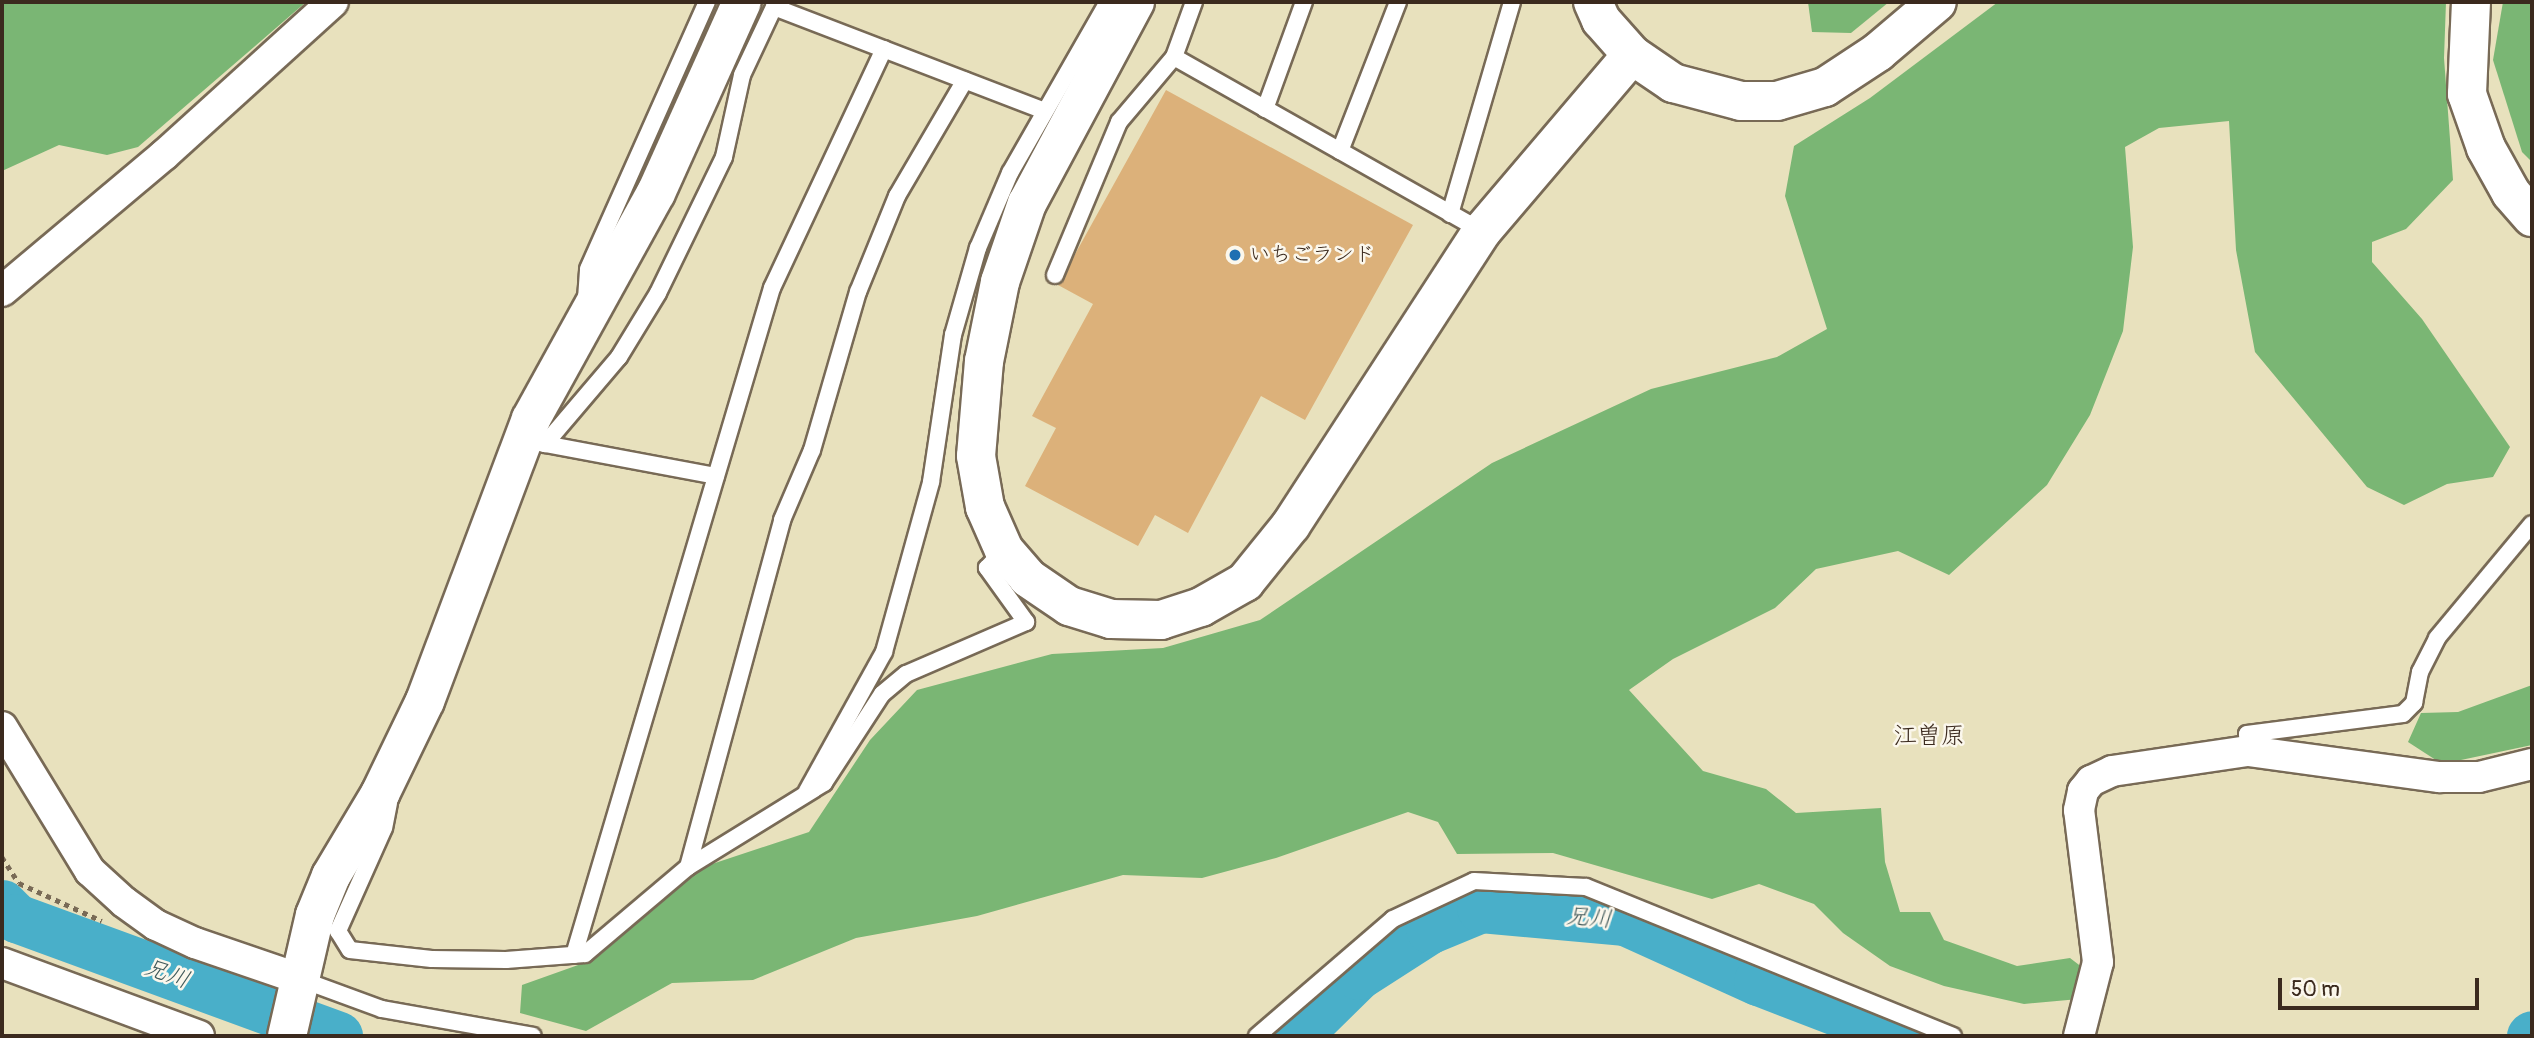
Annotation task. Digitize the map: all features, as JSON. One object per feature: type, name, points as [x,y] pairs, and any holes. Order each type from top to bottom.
[{"type":"street","points":[[2,290],[144,174],[333,2]]},
{"type":"street","points":[[287,1036],[297,978],[331,876],[380,794],[425,701],[584,320],[736,53],[742,2]]},
{"type":"street","points":[[1135,2],[1027,203],[1000,282],[984,361],[976,456],[985,508],[1004,550],[1028,578],[1069,606],[1111,619],[1161,620],[1201,607],[1245,582],[1291,525],[1466,222],[1632,55]]},
{"type":"street","points":[[1593,2],[1601,20],[1632,55],[1673,83],[1706,94],[1741,101],[1777,101],[1825,87],[1878,52],[1937,2]]},
{"type":"street","points":[[2471,2],[2467,94],[2486,148],[2511,193],[2532,217]]},
{"type":"street","points":[[2,727],[90,871],[124,902],[156,925],[195,943],[297,978]]},
{"type":"street","points":[[2079,1036],[2098,962],[2079,810],[2082,791],[2091,781],[2112,771],[2248,751],[2439,777],[2479,776],[2532,764]]},
{"type":"street","points":[[2,963],[199,1036]]},
{"type":"lane","points":[[584,320],[588,269],[707,2]]},
{"type":"lane","points":[[806,794],[884,652],[931,482],[953,335],[978,248],[1010,173],[1108,2]]},
{"type":"lane","points":[[1055,275],[1119,122],[1174,57],[1194,2]]},
{"type":"lane","points":[[1265,109],[1304,2]]},
{"type":"lane","points":[[1340,151],[1398,2]]},
{"type":"lane","points":[[1174,57],[1466,222],[1512,2]]},
{"type":"lane","points":[[534,441],[619,357],[658,293],[724,157],[736,53],[774,7],[1045,111]]},
{"type":"lane","points":[[574,955],[772,288],[884,50]]},
{"type":"lane","points":[[688,867],[782,520],[812,450],[858,292],[897,196],[965,80]]},
{"type":"lane","points":[[534,441],[716,477]]},
{"type":"lane","points":[[2248,751],[2248,734],[2403,714],[2414,703],[2420,672],[2437,638],[2532,524]]},
{"type":"lane","points":[[425,701],[432,706],[338,931],[350,950],[432,959],[585,954],[688,867],[824,783],[883,694],[905,674],[1026,622],[987,568],[1004,550]]},
{"type":"lane","points":[[1257,1036],[1394,919],[1474,881],[1586,887],[1953,1036]]},
{"type":"lane","points":[[297,978],[382,1009],[533,1036]]},
{"type":"path","points":[[2,857],[19,883],[105,923]]},
{"type":"green space","points":[[2,2],[306,2],[138,147],[107,155],[59,145],[2,171]]},
{"type":"green space","points":[[1808,2],[1889,2],[1851,33],[1812,32]]},
{"type":"green space","points":[[1998,2],[2446,2],[2444,58],[2453,180],[2406,229],[2372,242],[2372,262],[2422,319],[2510,447],[2493,477],[2447,484],[2404,505],[2367,487],[2255,352],[2236,250],[2229,121],[2159,128],[2125,147],[2133,247],[2123,331],[2090,415],[2047,485],[1949,575],[1898,551],[1816,569],[1775,608],[1673,659],[1629,690],[1703,771],[1766,789],[1796,813],[1881,808],[1885,862],[1900,912],[1930,912],[1944,940],[2017,966],[2070,958],[2087,971],[2079,999],[2024,1004],[1944,986],[1890,966],[1843,933],[1814,904],[1759,884],[1712,899],[1553,853],[1457,854],[1438,822],[1408,812],[1276,858],[1202,878],[1123,875],[977,916],[856,938],[753,980],[672,983],[586,1031],[520,1013],[522,985],[595,959],[703,867],[809,832],[870,740],[917,690],[1052,654],[1163,648],[1260,620],[1492,463],[1651,389],[1777,357],[1827,329],[1785,196],[1794,146],[1870,98]]},
{"type":"green space","points":[[2503,2],[2532,2],[2532,162],[2522,152],[2493,60]]},
{"type":"green space","points":[[2532,685],[2532,745],[2442,764],[2408,742],[2421,713],[2458,712]]},
{"type":"building","name":"いちごランド","points":[[1166,90],[1413,225],[1305,420],[1261,396],[1188,533],[1155,515],[1138,546],[1025,486],[1056,428],[1032,416],[1093,304],[1058,285]]},
{"type":"waterway","name":"兄川","points":[[2,904],[16,918],[338,1036]]},
{"type":"waterway","name":"兄川","points":[[1296,1036],[1358,975],[1430,929],[1481,908],[1625,921],[1758,981],[1901,1036]]},
{"type":"place","name":"いちごランド","points":[[1235,255]]},
{"type":"district","name":"江曽原","points":[[1929,736]]}]
